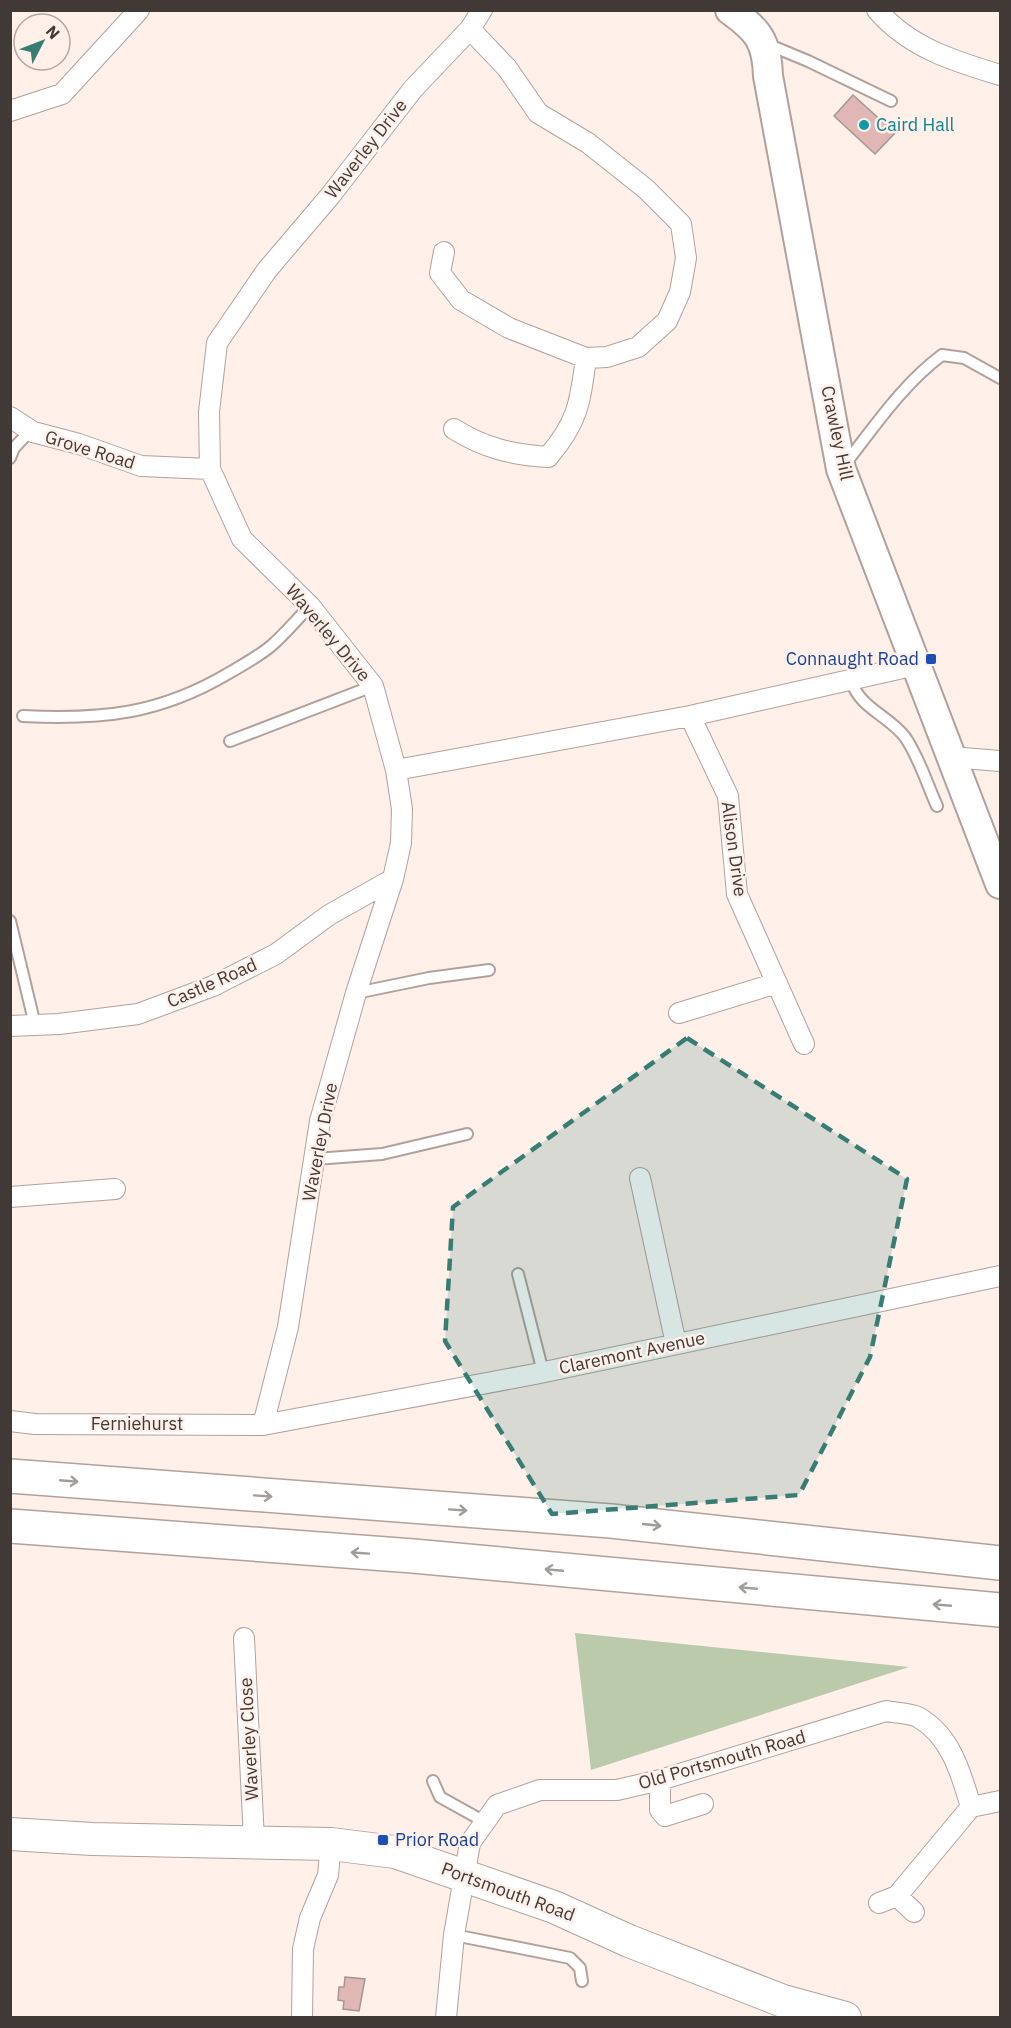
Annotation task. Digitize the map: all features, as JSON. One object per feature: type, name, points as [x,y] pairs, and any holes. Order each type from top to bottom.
[{"type":"highway","points":[[10,1476],[611,1521],[1000,1563]]},
{"type":"highway","points":[[10,1526],[413,1556],[1000,1610]]},
{"type":"main road","name":"Portsmouth Road","points":[[10,1834],[92,1839],[254,1840],[331,1844],[395,1852],[554,1907],[629,1941],[783,2001],[845,2018]]},
{"type":"street","points":[[10,111],[62,93],[139,10]]},
{"type":"street","name":"Waverley Drive","points":[[263,1425],[288,1327],[320,1121],[356,993],[393,879],[401,843],[402,821],[396,770],[373,686],[310,606],[242,539],[210,469],[209,412],[217,343],[267,270],[330,196],[413,89],[470,29],[482,10]]},
{"type":"street","name":"Crawley Hill","points":[[730,10],[756,29],[768,59],[768,76],[841,469],[1000,884]]},
{"type":"street","points":[[877,10],[888,24],[917,46],[1000,75]]},
{"type":"street","points":[[444,252],[440,273],[461,300],[509,328],[586,358],[607,357],[638,347],[667,321],[680,292],[686,258],[681,224],[646,189],[588,143],[538,113],[507,68],[470,29]]},
{"type":"street","points":[[454,429],[497,450],[518,456],[548,457],[564,438],[579,408],[586,358]]},
{"type":"street","name":"Grove Road","points":[[10,417],[30,431],[79,444],[141,466],[210,469]]},
{"type":"street","points":[[396,770],[690,716],[916,665]]},
{"type":"street","name":"Alison Drive","points":[[690,716],[728,796],[737,894],[804,1044]]},
{"type":"street","points":[[951,757],[1000,760]]},
{"type":"street","name":"Castle Road","points":[[10,1026],[138,1014],[213,986],[276,954],[329,915],[393,879]]},
{"type":"street","points":[[679,1014],[777,983]]},
{"type":"street","points":[[640,1178],[676,1344]]},
{"type":"street","points":[[10,1197],[115,1189]]},
{"type":"street","name":"Claremont Avenue","points":[[263,1425],[543,1372],[1000,1276]]},
{"type":"street","name":"Ferniehurst","points":[[10,1422],[263,1425]]},
{"type":"street","name":"Waverley Close","points":[[244,1638],[254,1840]]},
{"type":"street","name":"Old Portsmouth Road","points":[[446,2018],[454,1935],[466,1876],[470,1842],[497,1805],[540,1790],[617,1790],[660,1780],[886,1712],[916,1716],[936,1732],[959,1763],[971,1807]]},
{"type":"street","points":[[660,1780],[660,1810],[665,1816],[703,1804]]},
{"type":"street","points":[[914,1912],[888,1899],[971,1807],[1000,1801]]},
{"type":"street","points":[[302,2018],[303,1950],[310,1918],[328,1875],[331,1844]]},
{"type":"lane","points":[[761,42],[808,61],[891,101]]},
{"type":"lane","points":[[841,469],[896,399],[924,369],[942,355],[964,358],[1000,378]]},
{"type":"lane","points":[[10,458],[14,448],[30,431]]},
{"type":"lane","points":[[23,716],[66,718],[118,714],[164,705],[201,690],[271,646],[310,606]]},
{"type":"lane","points":[[851,680],[862,701],[888,720],[905,737],[936,807]]},
{"type":"lane","points":[[230,741],[373,686]]},
{"type":"lane","points":[[10,921],[35,1025]]},
{"type":"lane","points":[[356,993],[429,978],[489,970]]},
{"type":"lane","points":[[315,1160],[382,1154],[467,1134]]},
{"type":"lane","points":[[518,1274],[543,1372]]},
{"type":"lane","points":[[433,1781],[440,1797],[485,1822]]},
{"type":"lane","points":[[454,1935],[570,1958],[580,1968],[582,1981]]},
{"type":"highlighted area","points":[[687,1038],[907,1179],[870,1357],[799,1495],[552,1514],[445,1341],[453,1207]]},
{"type":"green space","points":[[575,1633],[909,1667],[591,1770]]},
{"type":"building","name":"Caird Hall","points":[[853,95],[895,133],[875,154],[834,116]]},
{"type":"building","points":[[345,1977],[365,1979],[359,2011],[343,2009],[344,2001],[338,2000],[339,1987],[344,1987]]},
{"type":"place","name":"Caird Hall","points":[[864,125]]},
{"type":"place","name":"Connaught Road","points":[[931,659]]},
{"type":"place","name":"Prior Road","points":[[383,1840]]}]
